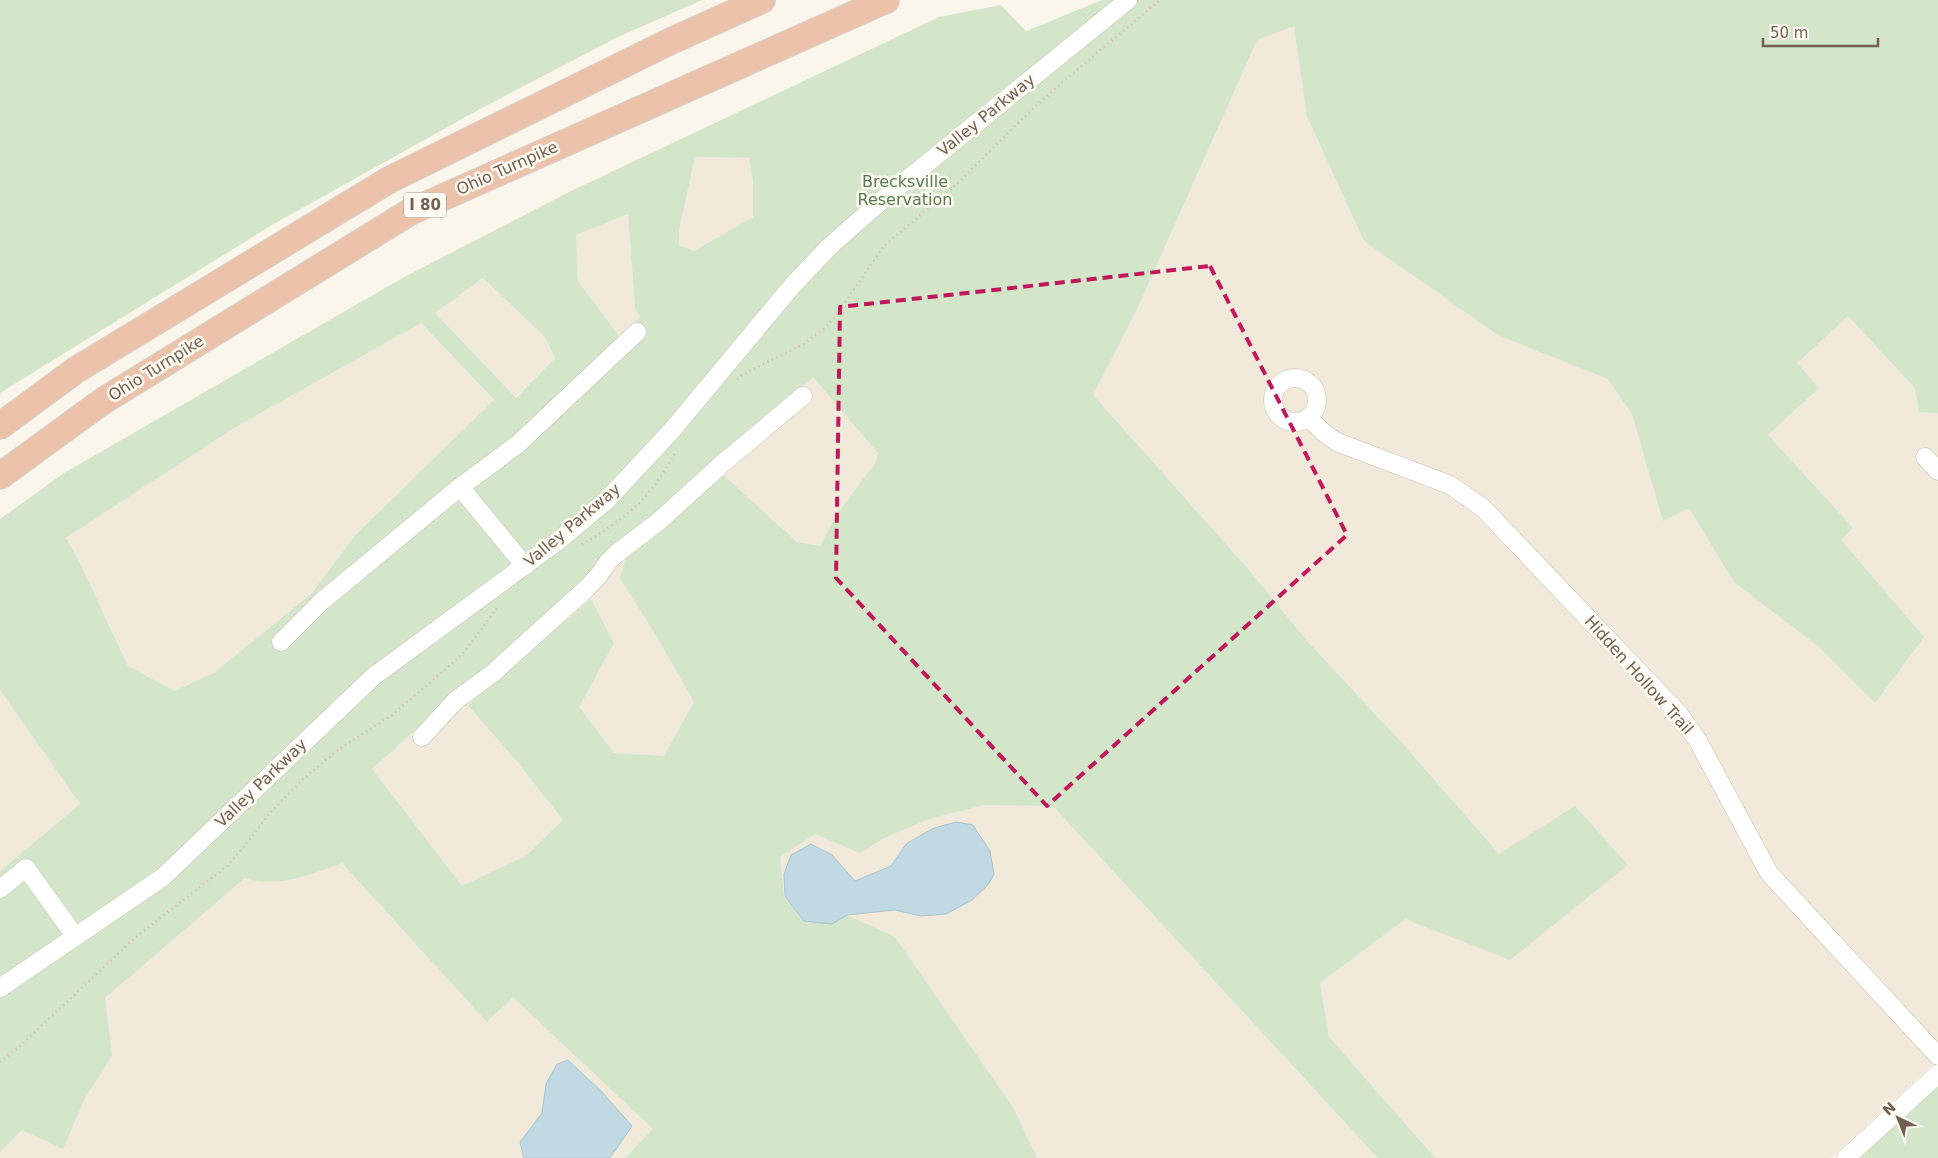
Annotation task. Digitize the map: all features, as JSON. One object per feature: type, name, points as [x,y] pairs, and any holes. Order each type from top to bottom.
[{"type":"highway","name":"I 80","points":[[0,426],[76,370],[389,180],[671,41],[762,0]]},
{"type":"highway","name":"Ohio Turnpike","points":[[0,476],[103,401],[410,212],[886,0]]},
{"type":"street","name":"Valley Parkway","points":[[0,988],[163,876],[374,676],[558,542],[608,500],[673,429],[792,286],[830,246],[888,195],[1128,0]]},
{"type":"street","points":[[281,642],[322,601],[460,487],[518,444],[637,332]]},
{"type":"street","points":[[422,737],[455,702],[493,673],[587,588],[616,554],[658,522],[723,463],[803,396]]},
{"type":"street","name":"Hidden Hollow Trail","points":[[1308,417],[1323,432],[1337,442],[1450,485],[1483,508],[1678,714],[1698,741],[1769,873],[1938,1056]]},
{"type":"street","points":[[1925,457],[1938,471]]},
{"type":"street","points":[[460,487],[524,566]]},
{"type":"street","points":[[0,889],[26,868],[75,936]]},
{"type":"street","points":[[1846,1158],[1938,1074]]},
{"type":"highlighted area","points":[[1210,266],[1347,535],[1047,806],[836,578],[840,307]]},
{"type":"shaded area","points":[[1220,0],[1938,0],[1938,1060],[1831,1158],[0,1158],[0,1088],[425,723]]},
{"type":"shaded area","points":[[695,157],[749,158],[753,181],[753,217],[694,251],[679,245],[679,231]]},
{"type":"shaded area","points":[[628,214],[635,309],[641,317],[619,336],[578,281],[576,235]]},
{"type":"shaded area","points":[[483,278],[544,336],[555,358],[515,398],[435,313]]},
{"type":"shaded area","points":[[421,323],[494,401],[357,533],[311,594],[215,672],[175,691],[128,666],[81,565],[66,538],[234,428]]},
{"type":"shaded area","points":[[0,690],[80,804],[0,871]]},
{"type":"green space","points":[[0,0],[702,0],[618,37],[478,110],[272,225],[0,393]]},
{"type":"green space","name":"Brecksville Reservation","points":[[1102,0],[1938,0],[1938,413],[1919,412],[1915,388],[1848,316],[1797,363],[1819,388],[1768,435],[1853,528],[1841,540],[1924,637],[1875,703],[1819,647],[1734,582],[1689,508],[1663,521],[1632,414],[1608,379],[1498,335],[1364,241],[1307,116],[1294,26],[1257,40],[1138,307],[1093,395],[1248,569],[1307,641],[1401,742],[1499,854],[1575,806],[1628,865],[1510,960],[1405,919],[1320,983],[1329,1037],[1435,1158],[1378,1158],[1053,806],[984,805],[929,819],[884,838],[860,853],[815,834],[780,857],[784,896],[804,921],[832,924],[847,915],[895,937],[1014,1109],[1037,1158],[625,1158],[653,1129],[513,997],[487,1022],[342,863],[294,879],[282,881],[269,882],[245,878],[105,998],[112,1056],[85,1098],[63,1149],[22,1130],[0,1152],[0,871],[80,804],[0,690],[0,519],[64,473],[406,276],[569,192],[939,17],[1001,5],[1026,31]],"holes":[[[695,157],[749,158],[753,181],[753,217],[694,251],[679,245],[679,231]],[[628,214],[635,309],[640,317],[619,336],[578,281],[576,235]],[[483,278],[544,336],[555,358],[516,398],[435,313]],[[421,323],[494,400],[357,533],[311,594],[215,672],[175,691],[128,666],[81,565],[66,538],[234,428]],[[813,377],[878,453],[876,462],[837,514],[820,546],[797,542],[721,473],[627,555],[620,578],[657,637],[694,702],[664,756],[614,753],[579,707],[614,643],[591,599],[468,705],[520,765],[563,820],[526,856],[462,886],[372,769]]]},
{"type":"green space","points":[[1938,1083],[1938,1158],[1856,1158]]},
{"type":"water","points":[[956,822],[973,825],[990,851],[994,874],[988,885],[972,900],[946,914],[921,916],[895,910],[847,915],[832,924],[804,921],[785,896],[784,874],[791,855],[811,844],[832,855],[855,881],[891,866],[907,843],[934,828]]},
{"type":"water","points":[[568,1060],[601,1091],[632,1126],[610,1158],[524,1158],[520,1142],[542,1113],[546,1084],[557,1064]]}]
